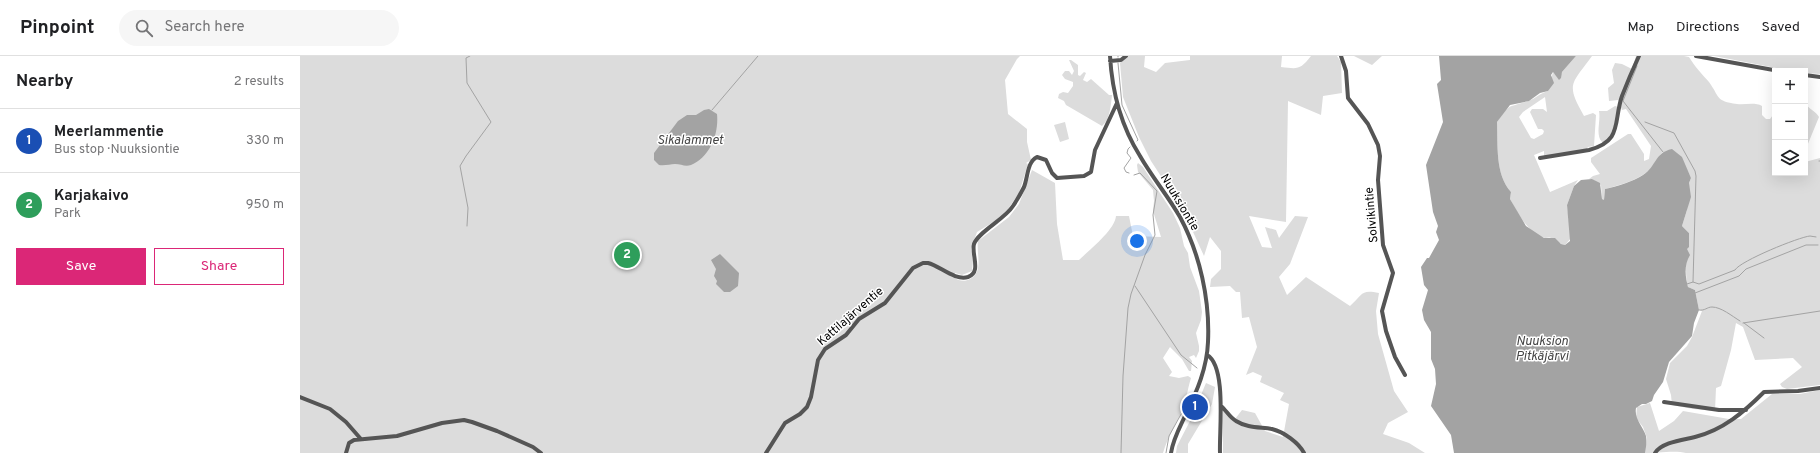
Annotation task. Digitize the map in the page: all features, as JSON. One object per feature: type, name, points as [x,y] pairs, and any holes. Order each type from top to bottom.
[{"type":"street","name":"Nuuksiontie","points":[[1110,56],[1117,102],[1132,142],[1180,218],[1196,256],[1203,281],[1207,310],[1207,355],[1198,388],[1176,436],[1171,453]]},
{"type":"street","points":[[1110,61],[1121,60],[1126,56]]},
{"type":"street","name":"Solvikintie","points":[[1341,56],[1346,71],[1348,98],[1368,124],[1378,146],[1380,156],[1378,180],[1383,245],[1392,273],[1382,311],[1386,331],[1395,357],[1405,375]]},
{"type":"street","points":[[1540,158],[1597,148],[1610,140],[1617,124],[1622,96],[1639,56]]},
{"type":"street","points":[[1696,56],[1772,70]]},
{"type":"street","points":[[1808,75],[1820,77]]},
{"type":"street","name":"Kattilajärventie","points":[[766,453],[785,423],[800,414],[807,407],[812,390],[816,366],[821,355],[830,345],[846,334],[858,319],[885,303],[913,268],[923,263],[928,263],[962,278],[974,273],[976,267],[974,248],[977,239],[1010,210],[1024,186],[1034,158],[1037,157],[1046,160],[1052,173],[1057,178],[1084,176],[1091,172],[1095,150],[1117,102]]},
{"type":"street","points":[[1207,355],[1215,364],[1221,389],[1220,453]]},
{"type":"street","points":[[1655,453],[1658,449],[1672,443],[1706,434],[1730,422],[1747,410],[1764,392],[1798,391],[1820,388]]},
{"type":"street","points":[[300,397],[330,409],[346,422],[360,438]]},
{"type":"street","points":[[1664,402],[1719,410],[1747,410]]},
{"type":"street","points":[[1221,406],[1235,421],[1248,426],[1274,430],[1282,433],[1301,448],[1304,453]]},
{"type":"street","points":[[346,453],[350,443],[360,438],[397,436],[442,422],[464,420],[497,431],[533,447],[541,453]]},
{"type":"shaded area","points":[[300,56],[1020,56],[1005,80],[1008,114],[1027,129],[1027,142],[1031,160],[1026,163],[1028,164],[1019,193],[1008,209],[995,221],[977,232],[971,249],[973,261],[972,271],[962,275],[955,273],[955,278],[964,281],[968,280],[977,272],[978,241],[1009,217],[1019,204],[1032,170],[1055,183],[1057,224],[1063,260],[1079,260],[1106,233],[1115,222],[1116,216],[1129,216],[1133,236],[1161,237],[1153,211],[1153,190],[1138,172],[1138,163],[1143,167],[1173,213],[1180,228],[1184,246],[1188,253],[1190,267],[1199,291],[1202,312],[1201,320],[1196,333],[1199,351],[1196,358],[1194,355],[1189,357],[1192,361],[1191,371],[1189,371],[1182,359],[1170,347],[1163,358],[1172,372],[1169,376],[1179,378],[1188,376],[1191,378],[1182,410],[1163,453],[300,453]]},
{"type":"shaded area","points":[[1128,56],[1145,56],[1144,67],[1156,72],[1165,63],[1190,60],[1190,56],[1282,56],[1281,67],[1298,68],[1311,56],[1337,56],[1341,62],[1342,93],[1323,96],[1321,115],[1288,101],[1286,222],[1249,216],[1262,247],[1272,248],[1265,227],[1276,230],[1279,238],[1295,216],[1308,217],[1290,264],[1279,277],[1287,295],[1306,277],[1350,306],[1365,292],[1379,293],[1376,311],[1378,334],[1394,391],[1408,412],[1388,423],[1383,434],[1409,443],[1425,453],[1223,453],[1223,406],[1235,419],[1242,410],[1255,413],[1265,431],[1283,437],[1289,404],[1280,400],[1284,393],[1260,382],[1262,376],[1253,372],[1246,375],[1257,347],[1249,317],[1242,318],[1240,292],[1236,292],[1230,286],[1210,287],[1211,279],[1221,269],[1221,251],[1210,237],[1204,256],[1183,210],[1151,161],[1139,137],[1123,97],[1120,63]]},
{"type":"shaded area","points":[[1354,56],[1382,56],[1372,65]]},
{"type":"shaded area","points":[[1576,56],[1592,56],[1573,84],[1573,90],[1574,97],[1584,116],[1593,113],[1596,115],[1594,146],[1588,147],[1586,150],[1544,156],[1544,151],[1534,155],[1550,192],[1578,180],[1574,186],[1567,205],[1571,238],[1565,245],[1551,238],[1539,236],[1529,228],[1510,199],[1511,192],[1502,177],[1498,159],[1497,122],[1504,112],[1510,107],[1531,100],[1548,91],[1553,72],[1559,79],[1562,72]],"holes":[[[1545,97],[1547,112],[1543,109],[1532,109],[1530,112],[1538,129],[1542,129],[1544,131],[1543,134],[1534,139],[1531,138],[1519,117],[1523,112]]]},
{"type":"shaded area","points":[[1636,56],[1689,57],[1721,100],[1730,103],[1762,106],[1762,115],[1766,119],[1770,119],[1772,116],[1772,176],[1808,176],[1808,161],[1820,158],[1820,385],[1787,389],[1782,387],[1780,384],[1802,367],[1793,358],[1755,360],[1743,327],[1736,323],[1731,350],[1721,386],[1716,388],[1715,411],[1672,405],[1671,395],[1666,379],[1670,363],[1687,346],[1702,311],[1699,310],[1695,290],[1688,287],[1686,268],[1689,233],[1682,226],[1687,210],[1689,183],[1691,178],[1685,166],[1663,152],[1649,171],[1643,175],[1631,181],[1605,189],[1604,201],[1602,199],[1601,185],[1592,179],[1589,179],[1600,174],[1591,162],[1591,158],[1628,134],[1631,134],[1644,154],[1644,161],[1649,159],[1651,146],[1626,109],[1622,110],[1618,100],[1609,101],[1608,88],[1614,83],[1612,70],[1615,63],[1622,64],[1632,69]]},
{"type":"shaded area","points":[[1714,56],[1820,56],[1820,74],[1808,73],[1808,68],[1776,68]]},
{"type":"shaded area","points":[[1069,60],[1078,65],[1078,75],[1080,76],[1084,72],[1086,73],[1083,80],[1087,82],[1091,79],[1109,95],[1112,95],[1111,107],[1107,120],[1102,126],[1066,105],[1064,101],[1058,98],[1059,94],[1063,92],[1068,93],[1073,86],[1073,82],[1065,79],[1062,75],[1065,71],[1069,71],[1072,75],[1074,71]]},
{"type":"shaded area","points":[[1615,106],[1618,107],[1613,134],[1604,143],[1599,136],[1599,111],[1607,111]]},
{"type":"shaded area","points":[[1808,107],[1819,117],[1808,144]]},
{"type":"shaded area","points":[[1065,122],[1069,139],[1060,142],[1054,125]]},
{"type":"shaded area","points":[[1206,383],[1215,387],[1212,404],[1188,444],[1188,453],[1176,453],[1177,446],[1190,421]]},
{"type":"shaded area","points":[[1820,390],[1820,453],[1645,453],[1647,438],[1643,427],[1636,418],[1637,407],[1650,403],[1659,431],[1674,421],[1683,411],[1729,419],[1741,419],[1772,394],[1800,394]]},
{"type":"water","name":"Nuuksion Pitkäjärvi","points":[[1439,56],[1576,56],[1562,72],[1559,80],[1553,72],[1551,75],[1554,83],[1548,91],[1540,93],[1529,101],[1510,105],[1497,122],[1498,159],[1502,177],[1511,192],[1510,199],[1526,226],[1544,238],[1555,238],[1561,244],[1565,245],[1570,241],[1567,205],[1574,186],[1581,180],[1592,179],[1600,183],[1602,199],[1604,200],[1605,189],[1625,184],[1643,175],[1651,168],[1662,153],[1672,149],[1682,157],[1691,178],[1689,183],[1691,197],[1682,226],[1689,233],[1689,247],[1687,249],[1690,255],[1686,267],[1686,275],[1688,287],[1695,290],[1699,310],[1694,323],[1692,336],[1669,362],[1663,382],[1654,395],[1652,401],[1642,404],[1636,408],[1637,419],[1646,436],[1645,453],[1454,453],[1451,435],[1431,406],[1436,384],[1435,369],[1431,359],[1431,332],[1424,320],[1422,310],[1428,290],[1424,285],[1421,267],[1427,258],[1429,258],[1439,240],[1436,232],[1438,226],[1433,212],[1426,165],[1443,122],[1437,84],[1441,80]]},
{"type":"water","name":"Sikalammet","points":[[709,109],[717,114],[717,122],[715,137],[708,151],[698,161],[689,166],[675,164],[659,165],[654,160],[654,153],[678,121],[687,115],[696,115]]},
{"type":"water","points":[[720,254],[739,273],[738,286],[730,292],[724,292],[716,284],[717,281],[714,276],[716,269],[711,260]]},
{"type":"waterway","points":[[467,226],[468,208],[460,166],[491,122],[467,83],[466,58],[470,56]]},
{"type":"waterway","points":[[712,110],[758,56]]},
{"type":"waterway","points":[[1118,63],[1122,105],[1138,140],[1137,141]]},
{"type":"waterway","points":[[1637,66],[1623,101],[1663,152]]},
{"type":"waterway","points":[[1645,122],[1674,133],[1695,171],[1693,282]]},
{"type":"waterway","points":[[1129,173],[1126,172],[1124,168],[1131,158],[1127,153],[1130,147]]},
{"type":"waterway","points":[[1121,453],[1123,376],[1128,308],[1131,294],[1145,255],[1155,235],[1153,215],[1157,191],[1140,173],[1134,175]]},
{"type":"waterway","points":[[1687,284],[1693,282],[1699,284],[1735,270],[1747,261],[1794,240],[1810,236],[1816,237]]},
{"type":"waterway","points":[[1695,293],[1739,276],[1746,269],[1806,245],[1818,245]]},
{"type":"waterway","points":[[1135,286],[1181,355],[1197,368]]},
{"type":"waterway","points":[[1699,310],[1710,307],[1719,308],[1740,321]]},
{"type":"waterway","points":[[1743,323],[1820,311]]},
{"type":"waterway","points":[[1744,323],[1764,338]]},
{"type":"waterway","points":[[1166,453],[1169,436],[1185,407],[1184,402]]},
{"type":"place","name":"Karjakaivo","points":[[627,255]]},
{"type":"place","name":"Meerlammentie","points":[[1195,407]]}]
